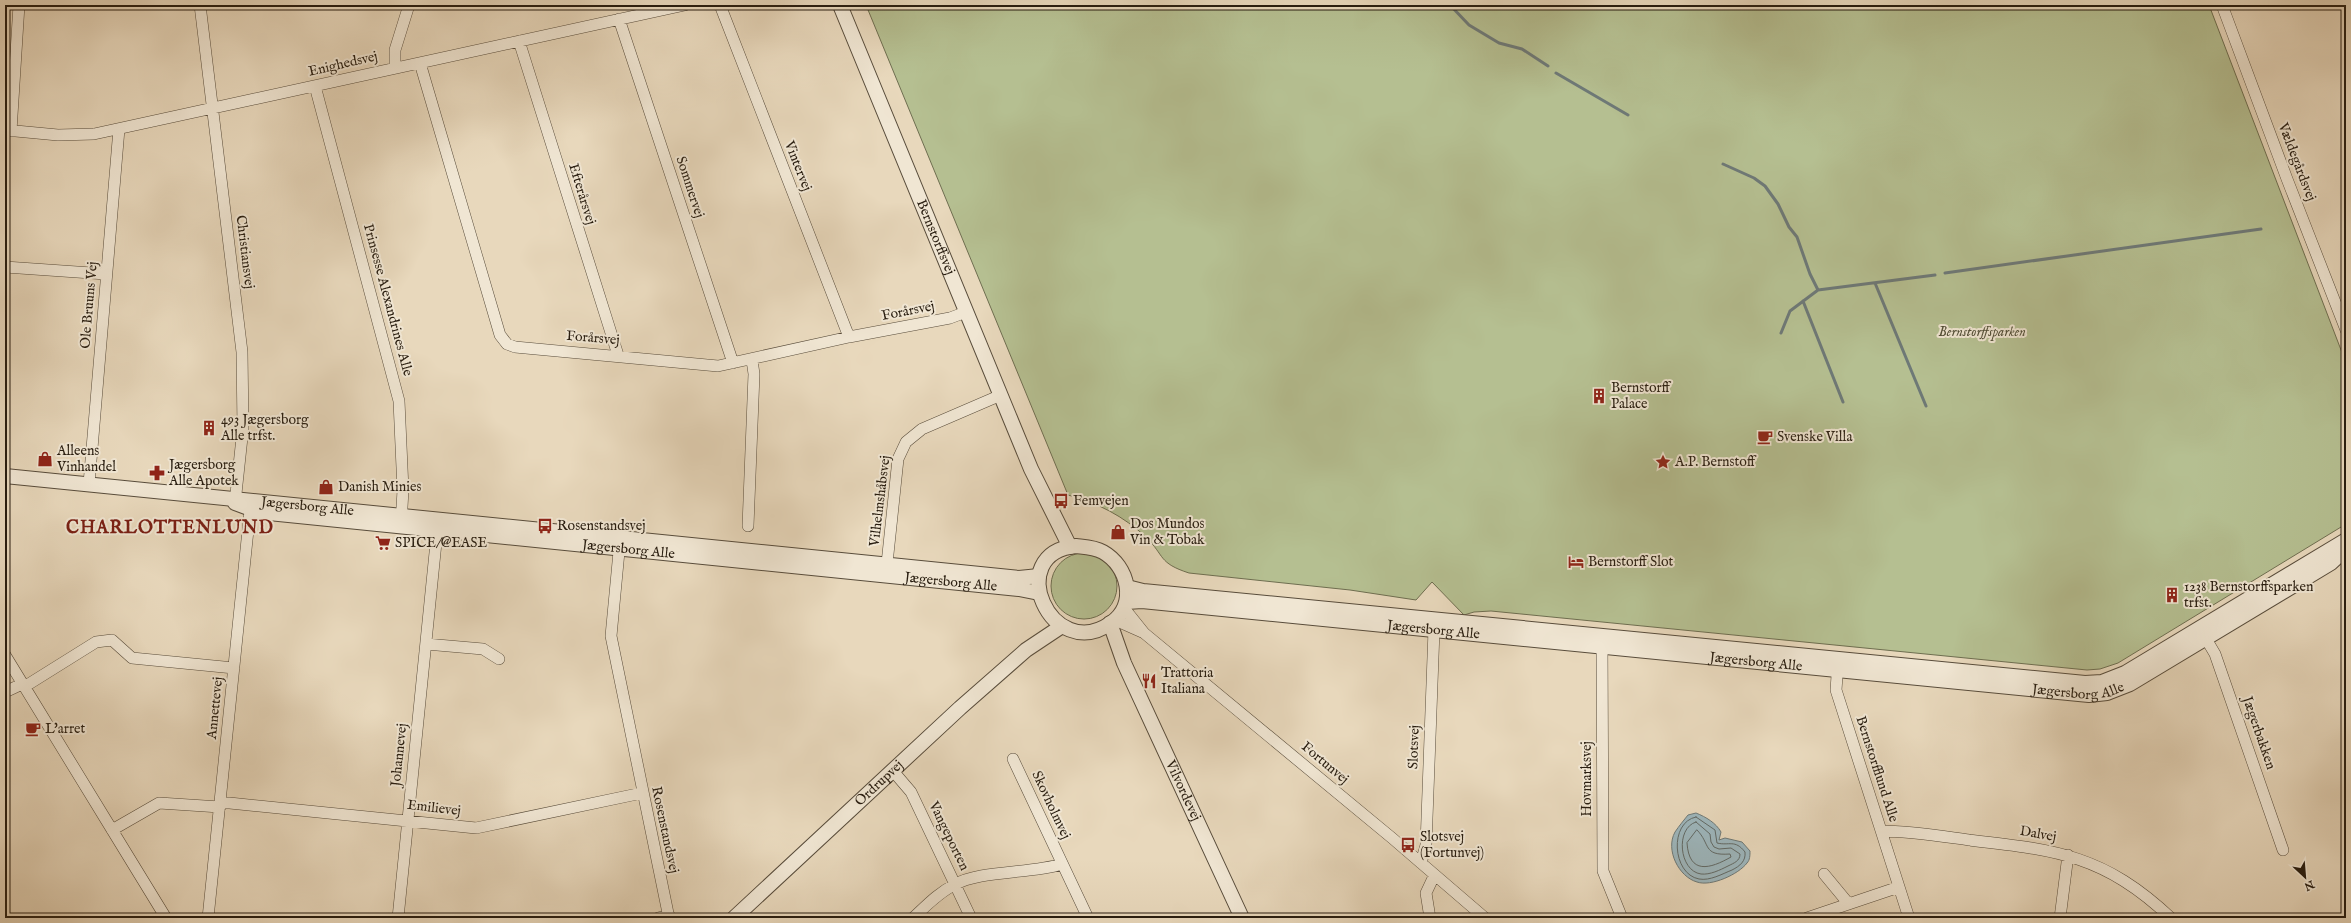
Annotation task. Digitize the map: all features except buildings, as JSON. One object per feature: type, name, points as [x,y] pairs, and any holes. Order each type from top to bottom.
[{"type":"street","points":[[8,130],[19,5]]},
{"type":"street","name":"Christiansvej","points":[[200,5],[242,352],[243,428],[235,501]]},
{"type":"street","points":[[395,68],[395,50],[409,5]]},
{"type":"street","name":"Enighedsvej","points":[[8,130],[77,135],[119,129],[685,5]]},
{"type":"street","name":"Vintervej","points":[[720,5],[848,337]]},
{"type":"street","name":"Bernstorffsvej","points":[[840,5],[1064,549]]},
{"type":"street","name":"Vældegårdsvej","points":[[2222,5],[2287,179],[2346,330]]},
{"type":"street","name":"Sommervej","points":[[619,19],[733,363]]},
{"type":"street","name":"Efterårsvej","points":[[519,41],[618,356]]},
{"type":"street","name":"Forårsvej","points":[[420,63],[500,335],[507,344],[515,347],[718,366],[752,360],[848,337],[950,318],[966,312]]},
{"type":"street","name":"Prinsesse Alexandrines Alle","points":[[315,86],[399,401],[402,448],[401,521]]},
{"type":"street","name":"Ole Bruuns Vej","points":[[89,484],[119,129]]},
{"type":"street","points":[[5,267],[106,274]]},
{"type":"street","points":[[748,526],[754,374],[752,360]]},
{"type":"street","name":"Vilhelmshåbsvej","points":[[887,570],[898,459],[906,442],[922,429],[1001,395]]},
{"type":"street","name":"Jægersborg Alle","points":[[5,476],[221,498],[251,505],[259,512],[401,521],[887,570],[1019,578],[1039,576]]},
{"type":"street","name":"Annettevej","points":[[208,918],[251,505]]},
{"type":"street","points":[[749,507],[760,507]]},
{"type":"street","name":"Johannevej","points":[[398,918],[438,525]]},
{"type":"street","name":"Jægersborg Alle","points":[[1127,587],[1143,591],[1602,642],[1838,665],[2089,695],[2107,692],[2130,684],[2203,633],[2346,540]]},
{"type":"street","name":"Rosenstandsvej","points":[[620,543],[611,636],[665,917]]},
{"type":"street","points":[[1088,547],[1108,555],[1119,568],[1127,587],[1125,605],[1108,624],[1082,631],[1062,626],[1049,614],[1039,593],[1039,576],[1044,563],[1064,549],[1088,547]]},
{"type":"street","name":"Jægersborg Alle","points":[[2203,633],[2331,563],[2346,549]]},
{"type":"street","name":"Jægersborg Alle","points":[[887,570],[1039,593]]},
{"type":"street","name":"Jægersborg Alle","points":[[1125,605],[1150,602],[1434,630],[1602,642]]},
{"type":"street","name":"Fortunvej","points":[[1125,605],[1144,633],[1485,918]]},
{"type":"street","name":"Ordrupvej","points":[[1026,650],[1049,614]]},
{"type":"street","name":"Fortunvej","points":[[1108,624],[1144,633]]},
{"type":"street","name":"Vilvordevej","points":[[1108,624],[1124,663],[1242,918]]},
{"type":"street","name":"Ordrupvej","points":[[734,918],[1026,650],[1062,626]]},
{"type":"street","name":"Slotsvej","points":[[1421,864],[1426,845],[1434,630]]},
{"type":"street","name":"Jægerbakken","points":[[2203,633],[2215,654],[2284,850]]},
{"type":"street","points":[[5,692],[23,685],[96,642],[112,640],[132,658],[234,668]]},
{"type":"street","name":"Hovmarksvej","points":[[1602,642],[1603,871],[1622,918]]},
{"type":"street","points":[[426,644],[483,649],[499,659]]},
{"type":"street","points":[[5,655],[166,918]]},
{"type":"street","name":"Bernstorfflund Alle","points":[[1838,665],[1836,690],[1909,918]]},
{"type":"street","name":"Skovholmvej","points":[[1013,759],[1088,918]]},
{"type":"street","name":"Vangeporten","points":[[893,771],[911,792],[972,918]]},
{"type":"street","name":"Emilievej","points":[[112,830],[159,803],[220,804],[408,820],[476,828],[642,793]]},
{"type":"street","name":"Dalvej","points":[[1881,831],[2022,846],[2068,855],[2106,870],[2145,894],[2171,918]]},
{"type":"street","points":[[2060,918],[2068,855]]},
{"type":"street","points":[[913,918],[938,895],[955,884],[974,878],[1050,868],[1062,864]]},
{"type":"street","points":[[1824,874],[1848,904]]},
{"type":"street","points":[[1430,918],[1426,893],[1434,876]]},
{"type":"street","points":[[1807,918],[1899,887]]},
{"type":"green space","name":"Bernstorffsparken","points":[[866,5],[2209,5],[2346,363],[2346,524],[2118,663],[2100,669],[2087,670],[1491,611],[1474,612],[1464,615],[1432,582],[1416,600],[1350,590],[1189,573],[1172,566],[1137,529],[1110,511],[1090,502],[1068,495]]},
{"type":"green space","points":[[1084,553],[1097,556],[1107,563],[1114,573],[1117,586],[1114,599],[1107,609],[1097,616],[1084,619],[1071,616],[1061,609],[1054,599],[1051,586],[1054,573],[1061,563],[1071,556]]},
{"type":"water","points":[[1696,813],[1714,823],[1721,832],[1719,840],[1725,838],[1742,842],[1750,851],[1749,860],[1738,871],[1717,881],[1703,883],[1690,879],[1679,869],[1673,854],[1672,839],[1675,832],[1688,815]]},
{"type":"waterway","points":[[1450,5],[1469,25],[1499,43],[1522,49],[1548,66]]},
{"type":"waterway","points":[[1556,73],[1628,115]]},
{"type":"waterway","points":[[1723,164],[1754,178],[1765,186],[1778,204],[1789,227],[1797,237],[1810,274],[1818,290]]},
{"type":"waterway","points":[[1945,273],[2261,229]]},
{"type":"waterway","points":[[1781,333],[1790,311],[1818,290],[1935,275]]},
{"type":"waterway","points":[[1875,283],[1926,406]]},
{"type":"waterway","points":[[1803,301],[1843,402]]},
{"type":"place","name":"Bernstorff Palace","points":[[1599,396]]},
{"type":"place","name":"493 Jægersborg Alle trfst.","points":[[209,428]]},
{"type":"place","name":"Svenske Villa","points":[[1765,437]]},
{"type":"place","name":"Alleens Vinhandel","points":[[45,459]]},
{"type":"place","name":"A.P. Bernstoff","points":[[1663,462]]},
{"type":"place","name":"Jægersborg Alle Apotek","points":[[157,473]]},
{"type":"place","name":"Danish Minies","points":[[326,487]]},
{"type":"place","name":"Femvejen","points":[[1061,501]]},
{"type":"place","name":"Rosenstandsvej","points":[[545,526]]},
{"type":"place","name":"Dos Mundos Vin & Tobak","points":[[1118,532]]},
{"type":"place","name":"SPICE/@EASE","points":[[383,543]]},
{"type":"place","name":"Bernstorff Slot","points":[[1576,562]]},
{"type":"place","name":"1238 Bernstorffsparken trfst.","points":[[2172,595]]},
{"type":"place","name":"Trattoria Italiana","points":[[1149,681]]},
{"type":"place","name":"L'arret","points":[[33,729]]},
{"type":"place","name":"Slotsvej (Fortunvej)","points":[[1408,845]]},
{"type":"district","name":"CHARLOTTENLUND","points":[[170,528]]}]
